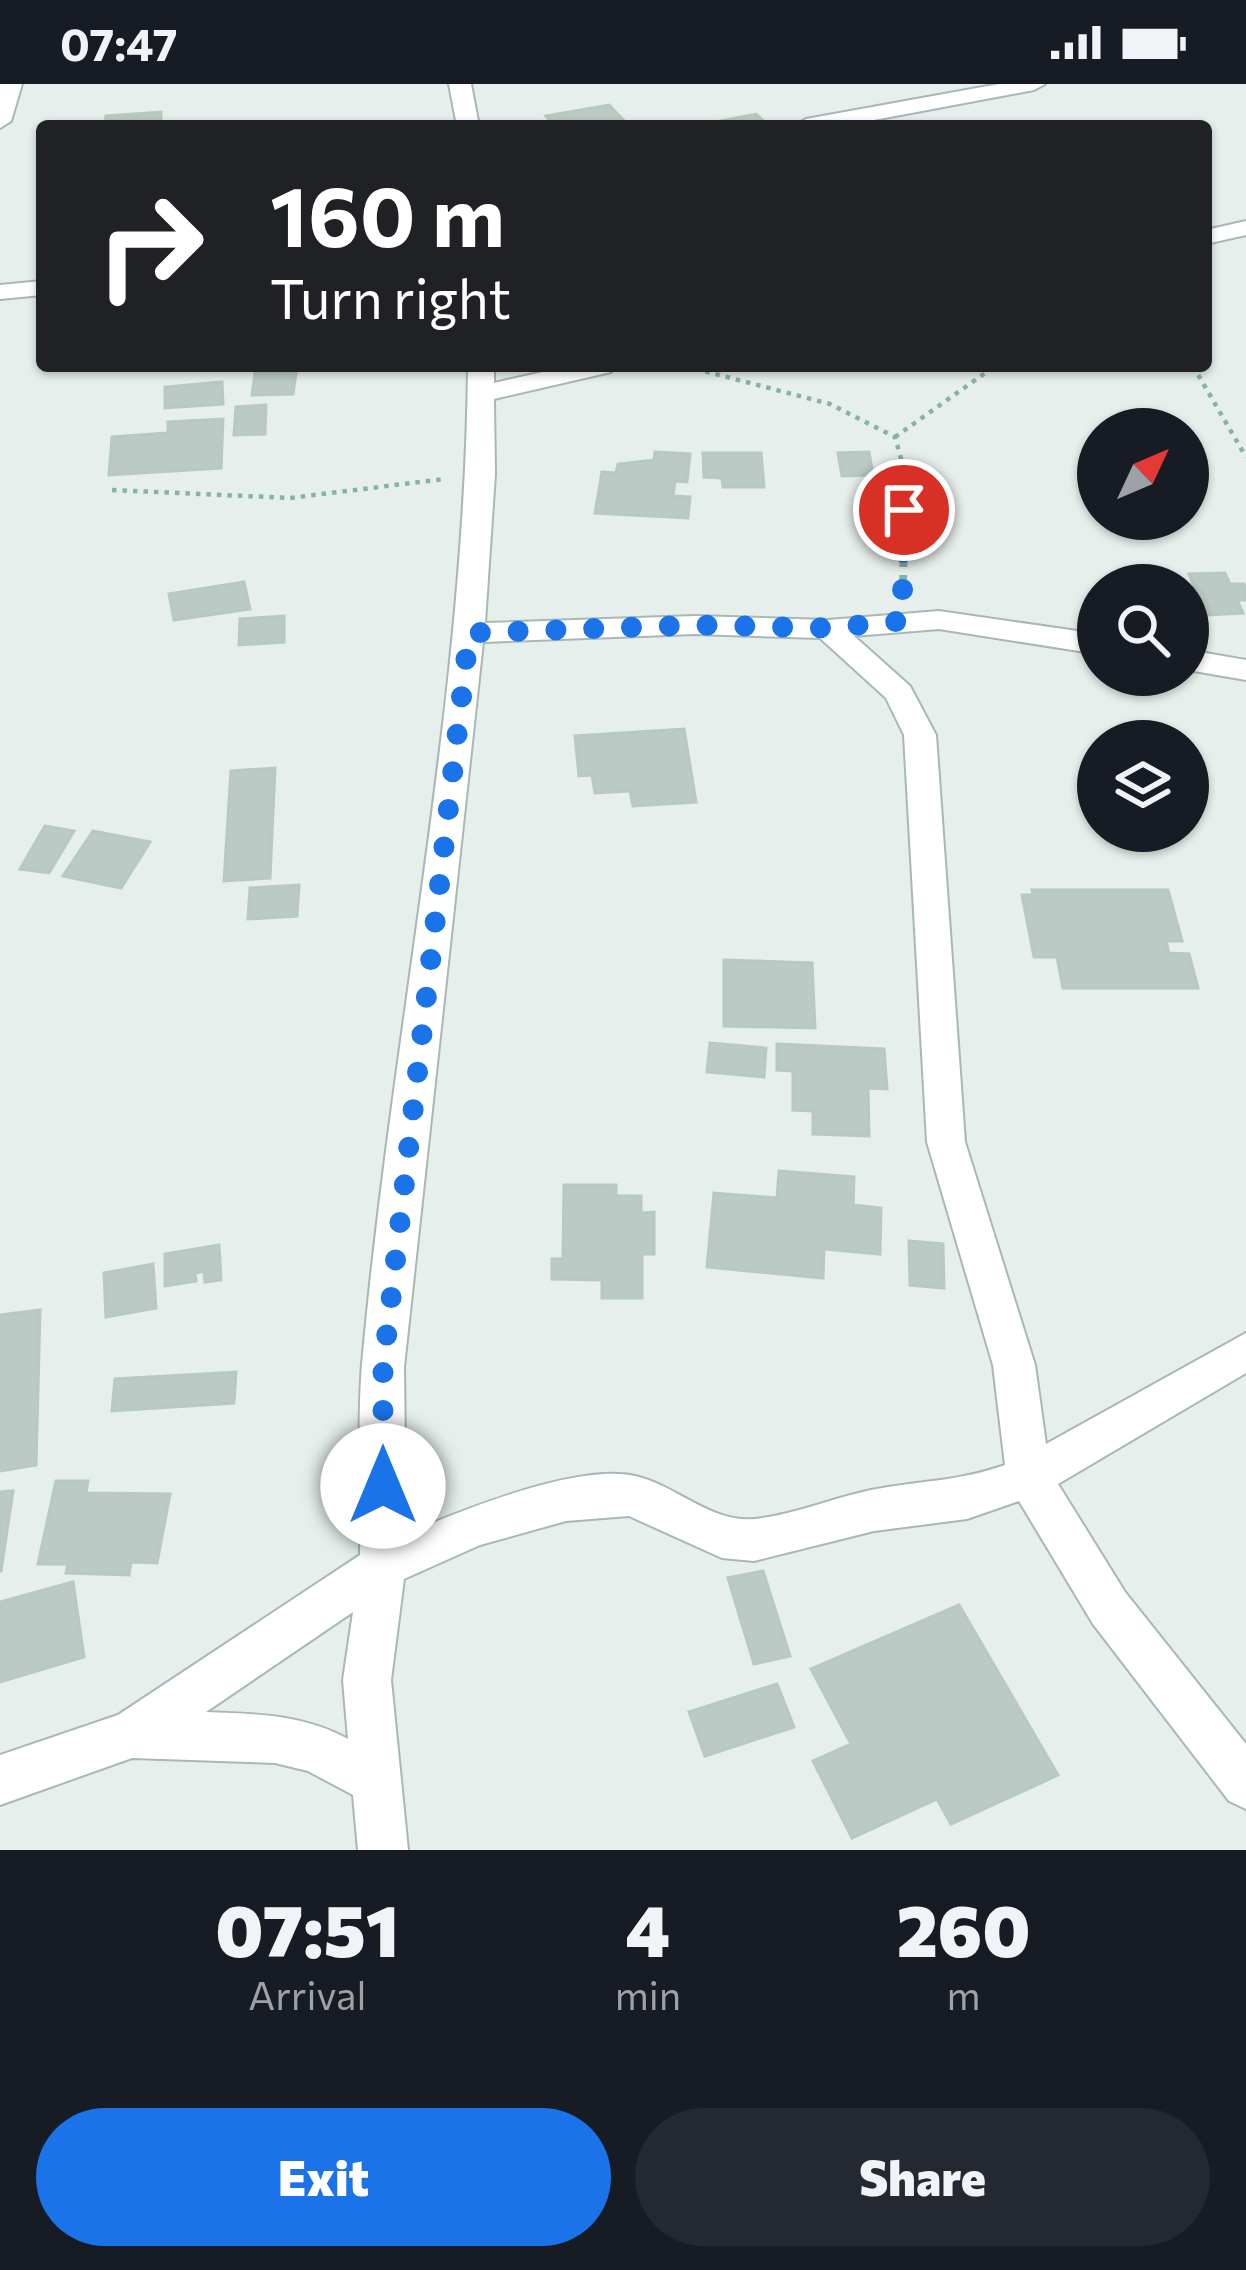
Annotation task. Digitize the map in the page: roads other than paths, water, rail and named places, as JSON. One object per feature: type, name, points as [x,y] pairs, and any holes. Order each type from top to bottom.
[{"type":"street","points":[[460,84],[467,120]]},
{"type":"street","points":[[839,120],[1034,84]]},
{"type":"street","points":[[0,122],[6,90]]},
{"type":"street","points":[[1212,236],[1246,228]]},
{"type":"street","points":[[1,292],[36,289]]},
{"type":"street","points":[[382,1850],[367,1680],[383,1567],[383,1367],[469,633],[481,474],[482,380],[551,372]]},
{"type":"street","points":[[469,633],[695,625],[828,628],[940,620],[1077,641]]},
{"type":"street","points":[[828,628],[899,693],[920,736],[946,1142],[1014,1365],[1029,1477],[1109,1608],[1246,1784]]},
{"type":"street","points":[[1209,664],[1246,670]]},
{"type":"street","points":[[0,1780],[132,1733],[383,1567],[474,1526],[566,1501],[632,1495],[722,1537],[754,1540],[874,1510],[967,1499],[1029,1477],[1246,1351]]},
{"type":"street","points":[[132,1733],[275,1739],[316,1748],[376,1780]]}]
